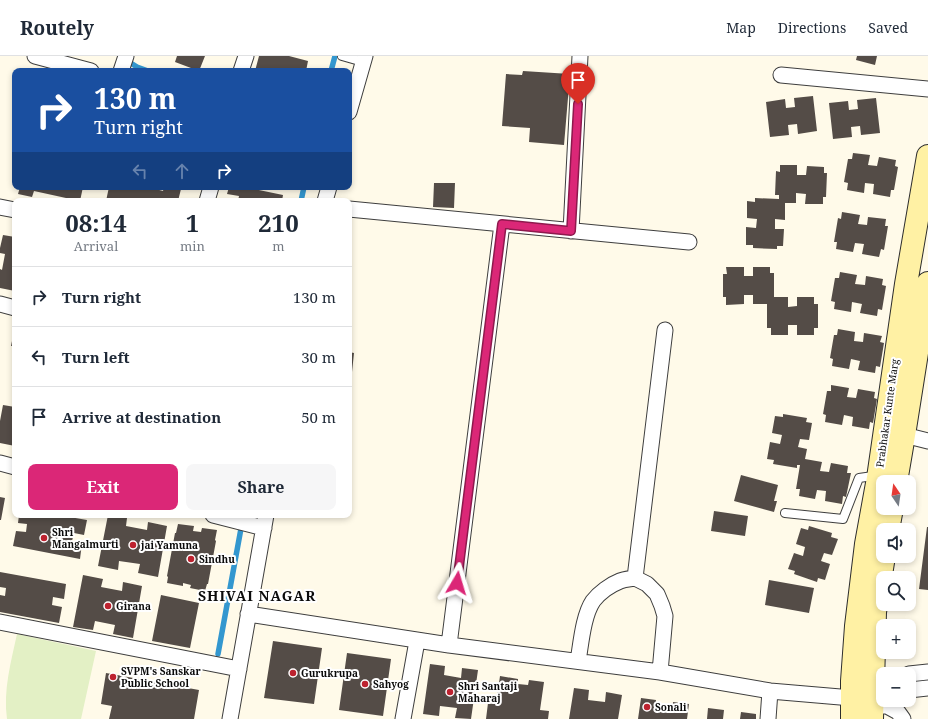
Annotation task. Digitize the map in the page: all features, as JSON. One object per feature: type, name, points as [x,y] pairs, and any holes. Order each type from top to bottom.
[{"type":"street","points":[[35,56],[80,68]]},
{"type":"street","points":[[122,68],[126,56]]},
{"type":"street","points":[[242,68],[246,56]]},
{"type":"street","points":[[571,231],[580,56]]},
{"type":"street","points":[[352,101],[364,59]]},
{"type":"street","points":[[781,75],[928,89]]},
{"type":"street","name":"Prabhakar Kunte Marg","points":[[888,475],[894,434],[902,310],[925,193],[928,156]]},
{"type":"street","points":[[0,207],[12,209]]},
{"type":"street","points":[[352,209],[689,242]]},
{"type":"street","points":[[449,645],[502,224]]},
{"type":"street","name":"Prabhakar Kunte Marg","points":[[894,434],[926,314],[928,283]]},
{"type":"street","points":[[0,304],[12,307]]},
{"type":"street","points":[[902,310],[926,314]]},
{"type":"street","points":[[635,578],[665,330]]},
{"type":"street","points":[[894,434],[928,441]]},
{"type":"street","points":[[0,463],[12,466]]},
{"type":"street","name":"Prabhakar Kunte Marg","points":[[862,711],[852,681],[856,626],[865,552],[876,515]]},
{"type":"street","points":[[230,719],[265,521],[239,518]]},
{"type":"street","points":[[879,667],[875,612],[883,563]]},
{"type":"street","points":[[578,661],[586,617],[593,602],[600,594],[611,586],[620,581],[635,578],[647,584],[657,594],[665,616],[660,672]]},
{"type":"street","points":[[248,614],[417,641],[660,672],[770,691],[862,711],[887,706],[898,712],[903,719]]},
{"type":"street","points":[[0,622],[239,669]]},
{"type":"street","points":[[403,719],[417,641]]},
{"type":"street","points":[[916,673],[928,672]]},
{"type":"street","points":[[916,689],[928,688]]},
{"type":"street","points":[[768,719],[770,691]]},
{"type":"street","points":[[862,711],[876,691]]},
{"type":"lane","points":[[342,56],[364,59]]},
{"type":"lane","points":[[785,513],[843,519],[859,478],[876,477]]},
{"type":"green space","points":[[17,634],[96,651],[81,719],[7,719],[7,687]]},
{"type":"building","points":[[177,56],[205,56],[200,68],[191,68],[175,62]]},
{"type":"building","points":[[259,56],[289,56],[308,61],[307,68],[256,68]]},
{"type":"building","points":[[857,56],[877,56],[875,65],[856,60]]},
{"type":"building","points":[[523,71],[570,74],[564,145],[529,142],[530,128],[502,126],[506,74],[522,75]]},
{"type":"building","points":[[813,96],[817,131],[798,134],[797,124],[788,125],[789,135],[770,137],[766,102],[785,99],[786,108],[795,107],[794,98]]},
{"type":"building","points":[[876,98],[880,133],[861,135],[860,126],[851,127],[852,137],[833,139],[829,103],[848,101],[849,110],[858,109],[857,100]]},
{"type":"building","points":[[853,153],[870,155],[868,165],[877,166],[879,157],[896,160],[895,166],[898,167],[894,190],[891,190],[890,197],[873,194],[874,184],[865,183],[864,193],[847,190],[848,183],[844,182],[848,159],[852,159]]},
{"type":"building","points":[[780,165],[797,165],[797,175],[806,175],[807,166],[824,167],[824,173],[827,173],[826,197],[823,197],[823,204],[805,204],[806,194],[796,193],[796,203],[785,203],[785,220],[775,219],[775,229],[784,229],[783,246],[777,246],[777,249],[753,248],[753,245],[746,245],[746,227],[756,228],[757,219],[747,218],[747,201],[755,202],[755,198],[779,199],[779,195],[775,195],[776,171],[780,172]]},
{"type":"building","points":[[434,183],[455,183],[454,208],[433,207]]},
{"type":"building","points":[[19,190],[82,190],[81,198],[66,198],[34,191],[32,197],[18,194]]},
{"type":"building","points":[[108,190],[181,190],[179,198],[107,198]]},
{"type":"building","points":[[228,190],[259,190],[283,195],[282,198],[239,198],[239,196],[227,194]]},
{"type":"building","points":[[842,212],[860,215],[858,224],[867,225],[868,217],[886,219],[885,226],[888,226],[884,250],[881,249],[879,257],[862,254],[864,244],[855,243],[853,252],[836,249],[837,242],[834,242],[838,218],[841,219]]},
{"type":"building","points":[[3,235],[12,236],[12,290],[0,288],[0,269],[2,270],[5,254],[0,253]]},
{"type":"building","points":[[726,267],[744,267],[744,276],[753,276],[753,267],[770,267],[770,273],[774,273],[774,297],[788,297],[788,307],[797,306],[797,297],[814,297],[814,304],[818,304],[818,328],[814,328],[814,335],[797,335],[797,325],[788,325],[788,335],[771,335],[771,328],[767,328],[767,304],[753,304],[753,295],[744,295],[744,304],[726,305],[726,297],[723,297],[723,274],[727,274]]},
{"type":"building","points":[[840,272],[857,275],[855,284],[865,285],[866,276],[883,279],[882,285],[886,286],[882,310],[878,309],[877,316],[860,313],[862,304],[852,302],[851,312],[834,309],[835,302],[831,301],[835,278],[839,278]]},
{"type":"building","points":[[838,329],[855,332],[854,341],[863,342],[864,333],[882,336],[880,342],[884,343],[880,367],[876,366],[875,373],[858,370],[860,361],[851,359],[849,369],[832,366],[833,359],[830,358],[834,335],[837,335]]},
{"type":"building","points":[[352,353],[354,353],[352,372]]},
{"type":"building","points":[[831,385],[849,388],[847,397],[856,398],[858,389],[875,392],[874,398],[877,399],[873,423],[870,422],[869,429],[852,426],[853,417],[844,415],[842,425],[825,422],[826,415],[823,414],[827,391],[831,391]]},
{"type":"building","points":[[3,405],[12,406],[12,445],[0,443],[0,421]]},
{"type":"building","points":[[783,414],[807,418],[806,422],[812,423],[809,440],[800,439],[798,447],[807,449],[805,459],[822,462],[820,471],[829,472],[831,463],[848,466],[847,473],[851,473],[846,497],[843,496],[842,504],[825,501],[826,491],[817,490],[815,499],[799,496],[800,489],[796,489],[800,465],[797,465],[797,468],[773,464],[774,460],[767,459],[770,442],[780,444],[782,435],[772,433],[775,416],[783,417]]},
{"type":"building","points":[[741,475],[778,485],[774,501],[777,501],[774,512],[734,501]]},
{"type":"building","points":[[0,497],[5,498],[1,520],[0,520]]},
{"type":"building","points":[[714,511],[748,516],[745,536],[711,531]]},
{"type":"building","name":"Shri Mangalmurti","points":[[19,518],[75,518],[87,520],[84,535],[74,533],[72,541],[82,543],[80,559],[13,546],[16,531],[26,532],[27,524],[18,523]]},
{"type":"building","name":"jai Yamuna","points":[[107,518],[127,518],[126,526],[147,530],[148,522],[167,526],[158,577],[138,573],[140,564],[119,561],[118,570],[98,566]]},
{"type":"building","name":"Sindhu","points":[[178,524],[194,526],[193,531],[201,532],[202,528],[217,530],[208,584],[205,591],[190,588],[191,585],[183,583],[183,586],[167,583],[175,533]]},
{"type":"building","points":[[809,526],[832,533],[831,537],[838,539],[832,555],[824,553],[821,561],[830,564],[825,580],[818,578],[817,582],[794,574],[795,571],[788,569],[794,553],[803,556],[805,547],[796,544],[801,528],[808,530]]},
{"type":"building","points":[[928,527],[928,590],[919,589]]},
{"type":"building","points":[[0,572],[66,584],[64,599],[53,597],[52,605],[62,607],[59,623],[0,612],[0,595],[5,596],[6,588],[0,587]]},
{"type":"building","name":"Girana","points":[[83,575],[103,579],[101,587],[122,591],[123,582],[142,586],[133,638],[113,634],[115,625],[95,621],[93,630],[73,627]]},
{"type":"building","points":[[769,580],[814,588],[809,613],[765,605]]},
{"type":"building","points":[[161,595],[199,603],[190,648],[152,641]]},
{"type":"building","name":"Gurukrupa","points":[[273,641],[322,648],[314,704],[264,698]]},
{"type":"building","name":"Sahyog","points":[[347,653],[391,659],[383,716],[339,710]]},
{"type":"building","name":"Shri Santaji Maharaj","points":[[430,664],[445,666],[444,675],[461,678],[462,668],[478,670],[471,719],[455,718],[457,708],[440,706],[439,716],[423,714]]},
{"type":"building","points":[[106,673],[199,690],[194,719],[109,719],[112,706],[101,704]]},
{"type":"building","points":[[500,676],[518,679],[518,684],[528,685],[529,680],[544,682],[540,710],[549,711],[548,719],[486,719],[488,703],[496,704]]},
{"type":"building","points":[[574,688],[589,690],[588,700],[605,702],[606,692],[622,695],[618,719],[569,719]]},
{"type":"building","name":"Sonali","points":[[641,698],[656,700],[655,710],[672,712],[673,702],[689,704],[687,719],[638,719]]},
{"type":"building","points":[[708,708],[724,710],[723,719],[707,719]]},
{"type":"building","points":[[741,712],[756,714],[756,719],[740,719]]},
{"type":"waterway","points":[[332,68],[335,56]]},
{"type":"waterway","points":[[126,60],[140,68]]},
{"type":"waterway","points":[[302,198],[303,190]]},
{"type":"waterway","points":[[218,654],[242,523]]},
{"type":"place","name":"Shri Mangalmurti","points":[[44,538]]},
{"type":"place","name":"jai Yamuna","points":[[133,545]]},
{"type":"place","name":"Sindhu","points":[[191,559]]},
{"type":"place","name":"Girana","points":[[108,606]]},
{"type":"place","name":"Gurukrupa","points":[[293,673]]},
{"type":"place","name":"SVPM's Sanskar Public School","points":[[113,677]]},
{"type":"place","name":"Sahyog","points":[[365,684]]},
{"type":"place","name":"Shri Santaji Maharaj","points":[[450,692]]},
{"type":"place","name":"Sonali","points":[[647,707]]},
{"type":"district","name":"SHIVAI NAGAR","points":[[257,595]]},
{"type":"route","points":[[457,583],[502,224],[571,231],[578,104]]}]
